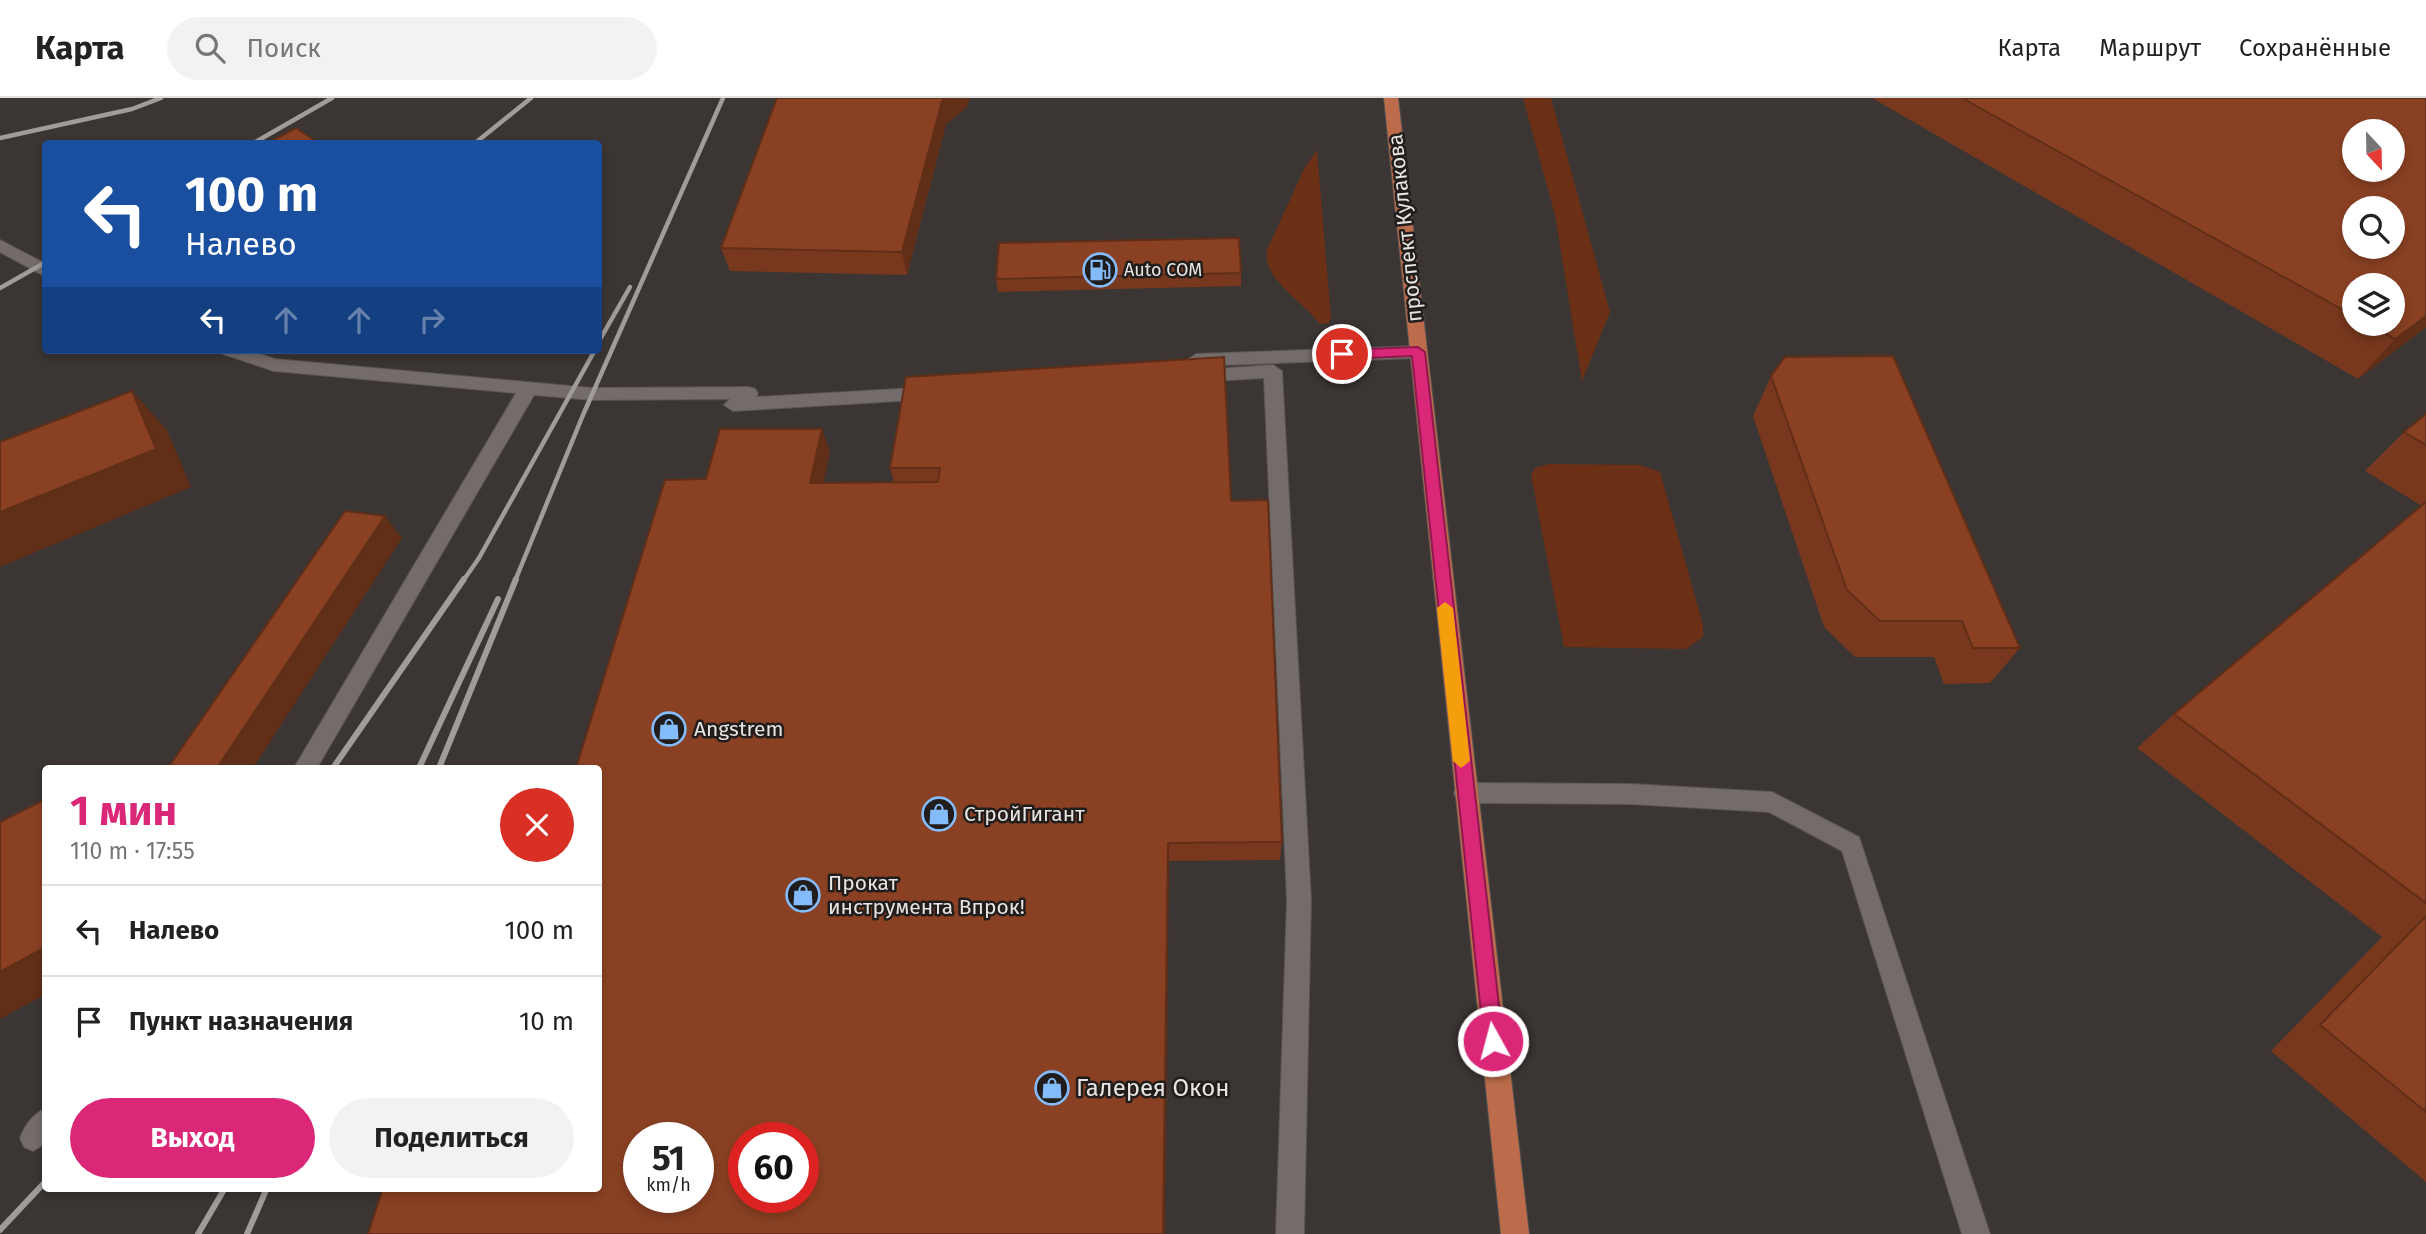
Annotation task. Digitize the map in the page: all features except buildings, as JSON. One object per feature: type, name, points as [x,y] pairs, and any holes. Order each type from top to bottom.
[{"type":"main road","name":"проспект Кулакова","points":[[1391,98],[1515,1234]]},
{"type":"lane","points":[[0,245],[42,270]]},
{"type":"lane","points":[[1290,1234],[1299,900],[1273,371],[1178,369],[1418,352]]},
{"type":"lane","points":[[241,354],[274,365],[592,394],[728,395],[951,385],[733,405]]},
{"type":"lane","points":[[307,765],[528,388]]},
{"type":"lane","points":[[1465,793],[1631,794],[1772,802],[1851,844],[1976,1234]]},
{"type":"shaded area","points":[[1523,98],[1551,98],[1610,312],[1582,381],[1555,215]]},
{"type":"shaded area","points":[[1317,150],[1331,318],[1329,323],[1320,324],[1277,280],[1267,261],[1267,250],[1304,169]]},
{"type":"shaded area","points":[[1549,464],[1640,465],[1660,472],[1703,625],[1703,637],[1686,649],[1564,647],[1531,475],[1535,468]]},
{"type":"railway","points":[[0,138],[132,109],[161,98]]},
{"type":"railway","points":[[259,140],[332,98]]},
{"type":"railway","points":[[479,140],[531,98]]},
{"type":"railway","points":[[515,581],[583,415],[723,98]]},
{"type":"railway","points":[[0,288],[42,264]]},
{"type":"railway","points":[[602,336],[630,287]]},
{"type":"railway","points":[[463,581],[479,558],[593,354]]},
{"type":"railway","points":[[335,765],[464,579]]},
{"type":"railway","points":[[440,765],[516,579]]},
{"type":"railway","points":[[420,765],[498,599]]},
{"type":"railway","points":[[0,1230],[42,1185]]},
{"type":"railway","points":[[198,1234],[223,1192]]},
{"type":"railway","points":[[247,1234],[265,1192]]},
{"type":"slow traffic","points":[[1445,608],[1461,761]]},
{"type":"place","name":"Auto COM","points":[[1100,270]]},
{"type":"place","name":"Angstrem","points":[[669,729]]},
{"type":"place","name":"СтройГигант","points":[[939,814]]},
{"type":"place","name":"Прокат инструмента Впрок!","points":[[803,895]]},
{"type":"place","name":"Галерея Окон","points":[[1052,1088]]},
{"type":"route","points":[[1342,354],[1418,352],[1493,1041]]}]
